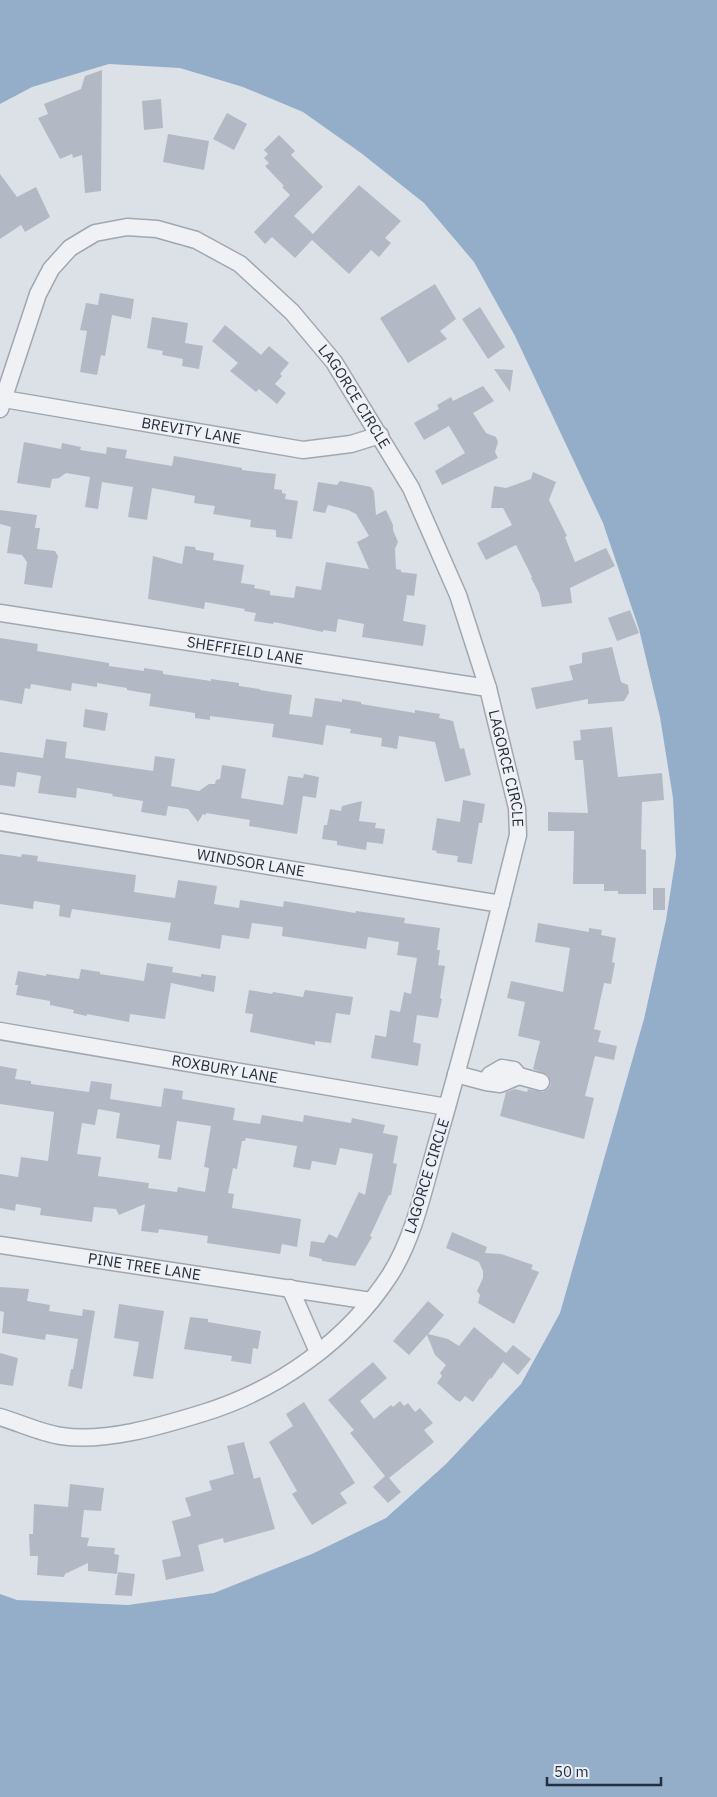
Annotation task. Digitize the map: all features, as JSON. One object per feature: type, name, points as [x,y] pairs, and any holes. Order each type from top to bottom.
[{"type":"street","name":"LAGORCE CIRCLE","points":[[0,1417],[60,1436],[98,1438],[174,1422],[231,1405],[284,1378],[359,1317],[391,1274],[412,1230],[448,1107],[518,835],[518,808],[488,688],[458,595],[411,488],[334,362],[292,312],[240,264],[196,240],[157,229],[127,226],[95,233],[70,248],[51,269],[38,294],[2,404]]},
{"type":"street","name":"BREVITY LANE","points":[[2,404],[303,450],[351,444],[380,435]]},
{"type":"street","name":"SHEFFIELD LANE","points":[[0,613],[488,688]]},
{"type":"street","name":"WINDSOR LANE","points":[[0,822],[501,904]]},
{"type":"street","name":"ROXBURY LANE","points":[[0,1031],[448,1107]]},
{"type":"street","points":[[456,1074],[486,1082],[490,1075],[502,1068],[514,1070],[519,1076],[541,1082]]},
{"type":"street","name":"PINE TREE LANE","points":[[0,1245],[371,1301]]},
{"type":"street","points":[[290,1288],[318,1352]]},
{"type":"water","points":[[0,0],[717,0],[717,1797],[0,1797],[0,1594],[17,1600],[128,1605],[214,1593],[312,1554],[386,1518],[446,1464],[521,1384],[560,1313],[644,1019],[666,920],[676,856],[673,798],[660,717],[639,629],[603,523],[515,336],[474,262],[424,203],[361,153],[303,112],[243,87],[180,68],[109,64],[32,87],[0,104]]},
{"type":"building","points":[[102,70],[101,191],[85,193],[82,155],[73,158],[72,154],[60,159],[38,118],[48,114],[44,104],[81,89],[85,76]]},
{"type":"building","points":[[161,99],[163,128],[144,130],[142,101]]},
{"type":"building","points":[[227,113],[247,124],[234,150],[213,139]]},
{"type":"building","points":[[168,134],[209,141],[204,170],[163,162]]},
{"type":"building","points":[[279,135],[295,151],[291,155],[323,187],[294,216],[313,234],[359,185],[401,221],[385,238],[391,243],[379,257],[371,250],[349,274],[312,240],[295,258],[272,237],[265,244],[254,232],[290,195],[265,166],[269,163],[264,158],[268,154],[264,150]]},
{"type":"building","points":[[0,174],[17,197],[36,187],[50,217],[25,232],[21,225],[0,239]]},
{"type":"building","points":[[435,284],[456,319],[440,331],[447,339],[408,363],[380,318]]},
{"type":"building","points":[[100,293],[134,299],[131,319],[112,315],[105,356],[101,355],[97,375],[80,372],[87,331],[80,330],[86,303],[98,305]]},
{"type":"building","points":[[480,307],[505,347],[488,359],[462,319]]},
{"type":"building","points":[[152,317],[188,323],[185,343],[203,346],[199,369],[182,366],[183,359],[162,355],[163,351],[147,348]]},
{"type":"building","points":[[225,325],[261,355],[269,346],[289,363],[275,384],[286,393],[277,404],[259,389],[256,392],[230,371],[238,363],[212,341]]},
{"type":"building","points":[[494,369],[513,370],[510,392]]},
{"type":"building","points":[[483,386],[494,401],[473,413],[486,433],[496,437],[498,442],[495,452],[498,458],[442,485],[435,471],[465,453],[449,426],[424,440],[414,423],[439,409],[437,405],[451,397],[453,401]]},
{"type":"building","points":[[24,442],[61,449],[62,443],[81,447],[80,450],[106,454],[107,447],[127,450],[125,458],[172,466],[174,456],[242,468],[242,470],[276,474],[274,489],[282,490],[282,493],[286,494],[285,499],[298,501],[292,539],[276,537],[276,530],[250,527],[251,520],[213,514],[215,506],[194,503],[195,496],[152,488],[147,520],[128,517],[133,487],[102,482],[98,509],[85,507],[90,477],[66,473],[59,478],[52,479],[50,488],[17,483]]},
{"type":"building","points":[[533,472],[556,482],[549,500],[567,536],[565,537],[575,562],[606,548],[615,566],[570,588],[572,603],[542,607],[539,593],[516,545],[486,560],[477,543],[512,525],[503,508],[491,508],[494,486],[506,488],[531,479]]},
{"type":"building","points":[[340,481],[371,487],[374,492],[376,515],[386,510],[398,542],[395,549],[396,569],[401,570],[401,572],[417,574],[414,596],[407,595],[403,621],[426,625],[423,646],[362,637],[364,624],[338,619],[336,632],[323,630],[323,632],[274,622],[273,624],[254,621],[256,613],[244,611],[245,609],[205,602],[204,609],[148,599],[153,556],[182,564],[185,546],[214,553],[213,560],[244,565],[241,583],[255,585],[254,588],[270,591],[270,595],[294,598],[296,586],[321,590],[326,562],[369,569],[357,542],[369,536],[356,514],[328,505],[325,513],[313,511],[318,482],[337,485]]},
{"type":"building","points":[[0,510],[37,515],[35,528],[40,528],[37,549],[55,551],[58,556],[52,588],[24,584],[27,562],[22,555],[7,553],[11,527],[0,524]]},
{"type":"building","points":[[630,610],[639,633],[617,641],[608,618]]},
{"type":"building","points":[[0,638],[38,644],[37,651],[109,663],[109,666],[144,671],[144,668],[163,671],[163,674],[239,683],[239,686],[292,695],[289,714],[312,717],[315,698],[342,702],[342,699],[415,713],[415,710],[440,714],[439,718],[453,721],[460,749],[464,748],[471,775],[445,782],[435,742],[399,736],[397,749],[381,746],[382,738],[350,733],[351,729],[326,725],[323,745],[272,737],[274,724],[210,716],[210,720],[195,718],[195,713],[149,706],[151,694],[97,683],[97,687],[72,683],[71,691],[31,684],[30,689],[25,688],[22,704],[0,700]]},
{"type":"building","points":[[612,647],[621,682],[628,685],[629,693],[624,701],[588,704],[588,699],[536,709],[531,688],[573,680],[569,666],[582,663],[582,653]]},
{"type":"building","points":[[85,709],[108,713],[105,731],[83,727]]},
{"type":"building","points":[[612,727],[618,777],[662,773],[664,800],[642,802],[641,849],[646,850],[646,894],[618,894],[618,891],[604,891],[604,884],[573,884],[574,831],[548,831],[548,812],[588,813],[583,760],[575,760],[573,741],[581,740],[580,730]]},
{"type":"building","points":[[46,739],[67,742],[65,758],[153,771],[155,756],[175,759],[171,786],[199,791],[209,784],[215,784],[216,780],[220,779],[222,765],[246,769],[241,798],[283,805],[288,776],[303,778],[304,774],[319,777],[316,798],[303,796],[297,834],[249,826],[250,820],[206,813],[206,815],[203,814],[198,822],[188,809],[168,806],[166,816],[141,812],[143,801],[77,788],[76,798],[38,793],[41,776],[17,772],[15,787],[0,785],[0,752],[43,758]]},
{"type":"building","points":[[463,800],[485,804],[482,823],[479,823],[472,864],[457,862],[458,856],[436,853],[437,851],[432,850],[437,818],[460,822]]},
{"type":"building","points":[[362,801],[359,821],[376,823],[375,828],[385,829],[383,844],[367,842],[366,850],[337,845],[337,841],[322,839],[324,825],[327,825],[330,809],[341,811],[342,806]]},
{"type":"building","points":[[0,854],[21,857],[22,854],[38,856],[37,861],[136,875],[134,892],[175,898],[178,880],[217,886],[214,904],[239,908],[240,900],[283,907],[284,901],[355,913],[356,911],[405,918],[404,923],[440,928],[437,950],[440,950],[438,965],[445,966],[440,998],[442,999],[438,1018],[417,1015],[413,1042],[421,1044],[418,1066],[371,1058],[375,1035],[386,1037],[390,1010],[400,1012],[404,992],[411,994],[417,958],[397,955],[399,942],[368,937],[366,949],[282,936],[283,927],[252,923],[249,939],[222,935],[220,949],[168,940],[171,923],[72,909],[70,918],[59,916],[60,905],[34,901],[33,909],[0,904]]},
{"type":"building","points":[[653,888],[665,888],[665,910],[653,910]]},
{"type":"building","points":[[538,923],[589,932],[589,928],[602,930],[601,935],[616,938],[612,962],[615,963],[611,984],[604,983],[594,1029],[601,1031],[598,1042],[617,1046],[614,1060],[595,1056],[585,1096],[594,1098],[584,1139],[500,1116],[506,1092],[515,1089],[527,1092],[528,1089],[543,1092],[551,1084],[548,1075],[533,1069],[540,1041],[518,1036],[525,1002],[507,998],[511,981],[563,992],[570,948],[535,942]]},
{"type":"building","points":[[147,963],[173,967],[172,972],[201,977],[201,974],[216,976],[214,992],[171,983],[165,1019],[130,1014],[129,1022],[73,1013],[74,1010],[50,1005],[50,1001],[16,995],[18,985],[15,985],[18,971],[79,979],[81,969],[144,981]]},
{"type":"building","points":[[249,990],[303,997],[305,990],[353,997],[350,1015],[336,1013],[331,1043],[315,1041],[315,1045],[250,1032],[253,1014],[245,1013]]},
{"type":"building","points":[[0,1066],[17,1069],[15,1079],[31,1081],[31,1084],[89,1092],[91,1081],[112,1084],[110,1099],[161,1107],[164,1088],[183,1091],[182,1099],[235,1108],[233,1120],[260,1124],[262,1115],[303,1122],[304,1115],[351,1123],[352,1118],[385,1125],[383,1133],[398,1136],[393,1163],[397,1164],[391,1195],[389,1195],[370,1236],[372,1237],[355,1266],[322,1261],[322,1259],[309,1256],[311,1241],[324,1243],[329,1234],[337,1238],[359,1192],[365,1195],[373,1154],[340,1148],[336,1165],[312,1161],[310,1170],[293,1167],[297,1146],[246,1138],[245,1141],[242,1141],[237,1169],[233,1168],[228,1193],[234,1194],[232,1208],[301,1219],[297,1247],[282,1244],[280,1254],[207,1243],[208,1236],[159,1229],[158,1233],[141,1231],[145,1204],[119,1215],[116,1209],[94,1207],[92,1222],[40,1215],[41,1208],[16,1204],[15,1211],[0,1208],[0,1174],[18,1177],[21,1157],[48,1161],[54,1112],[0,1104]],"holes":[[[98,1109],[120,1113],[116,1138],[160,1145],[158,1158],[171,1160],[177,1121],[211,1126],[204,1167],[209,1168],[205,1192],[178,1187],[177,1192],[148,1188],[149,1183],[98,1176],[101,1157],[77,1154],[82,1123],[95,1125]]]},
{"type":"building","points":[[452,1232],[487,1247],[485,1253],[501,1254],[533,1265],[531,1269],[539,1272],[514,1324],[478,1303],[480,1295],[477,1291],[483,1278],[483,1271],[479,1262],[446,1248]]},
{"type":"building","points":[[0,1287],[29,1289],[27,1301],[50,1305],[49,1311],[82,1316],[83,1309],[95,1311],[82,1389],[68,1386],[78,1339],[46,1334],[45,1340],[2,1333],[4,1312],[0,1311]]},
{"type":"building","points":[[428,1301],[444,1315],[428,1334],[448,1339],[459,1346],[474,1327],[506,1353],[513,1345],[531,1359],[518,1375],[503,1362],[473,1402],[465,1396],[460,1402],[456,1400],[437,1383],[442,1376],[440,1373],[446,1365],[435,1355],[427,1335],[409,1355],[393,1341]]},
{"type":"building","points":[[119,1304],[164,1311],[153,1379],[133,1376],[139,1342],[114,1338]]},
{"type":"building","points":[[190,1317],[208,1319],[208,1322],[261,1331],[258,1349],[253,1348],[251,1364],[231,1361],[232,1356],[184,1349]]},
{"type":"building","points":[[0,1353],[18,1358],[13,1386],[0,1384]]},
{"type":"building","points":[[373,1362],[387,1378],[360,1401],[374,1419],[391,1405],[393,1407],[400,1401],[404,1406],[408,1403],[415,1412],[420,1408],[433,1423],[424,1430],[434,1442],[389,1478],[401,1492],[388,1503],[373,1487],[385,1476],[350,1433],[354,1430],[328,1400]]},
{"type":"building","points":[[304,1402],[355,1483],[340,1493],[347,1503],[312,1525],[292,1494],[297,1491],[269,1442],[293,1426],[286,1414]]},
{"type":"building","points":[[244,1442],[254,1479],[260,1477],[275,1529],[224,1543],[223,1538],[198,1545],[204,1571],[166,1580],[162,1560],[181,1556],[172,1521],[191,1516],[185,1498],[212,1490],[209,1481],[234,1474],[227,1446]]},
{"type":"building","points":[[70,1484],[104,1488],[101,1511],[84,1510],[81,1537],[89,1538],[87,1546],[115,1548],[114,1554],[119,1555],[117,1574],[88,1571],[88,1563],[65,1574],[64,1577],[37,1575],[38,1556],[30,1556],[29,1534],[33,1534],[34,1504],[68,1507]]},
{"type":"building","points":[[118,1572],[135,1574],[132,1596],[115,1595]]}]
